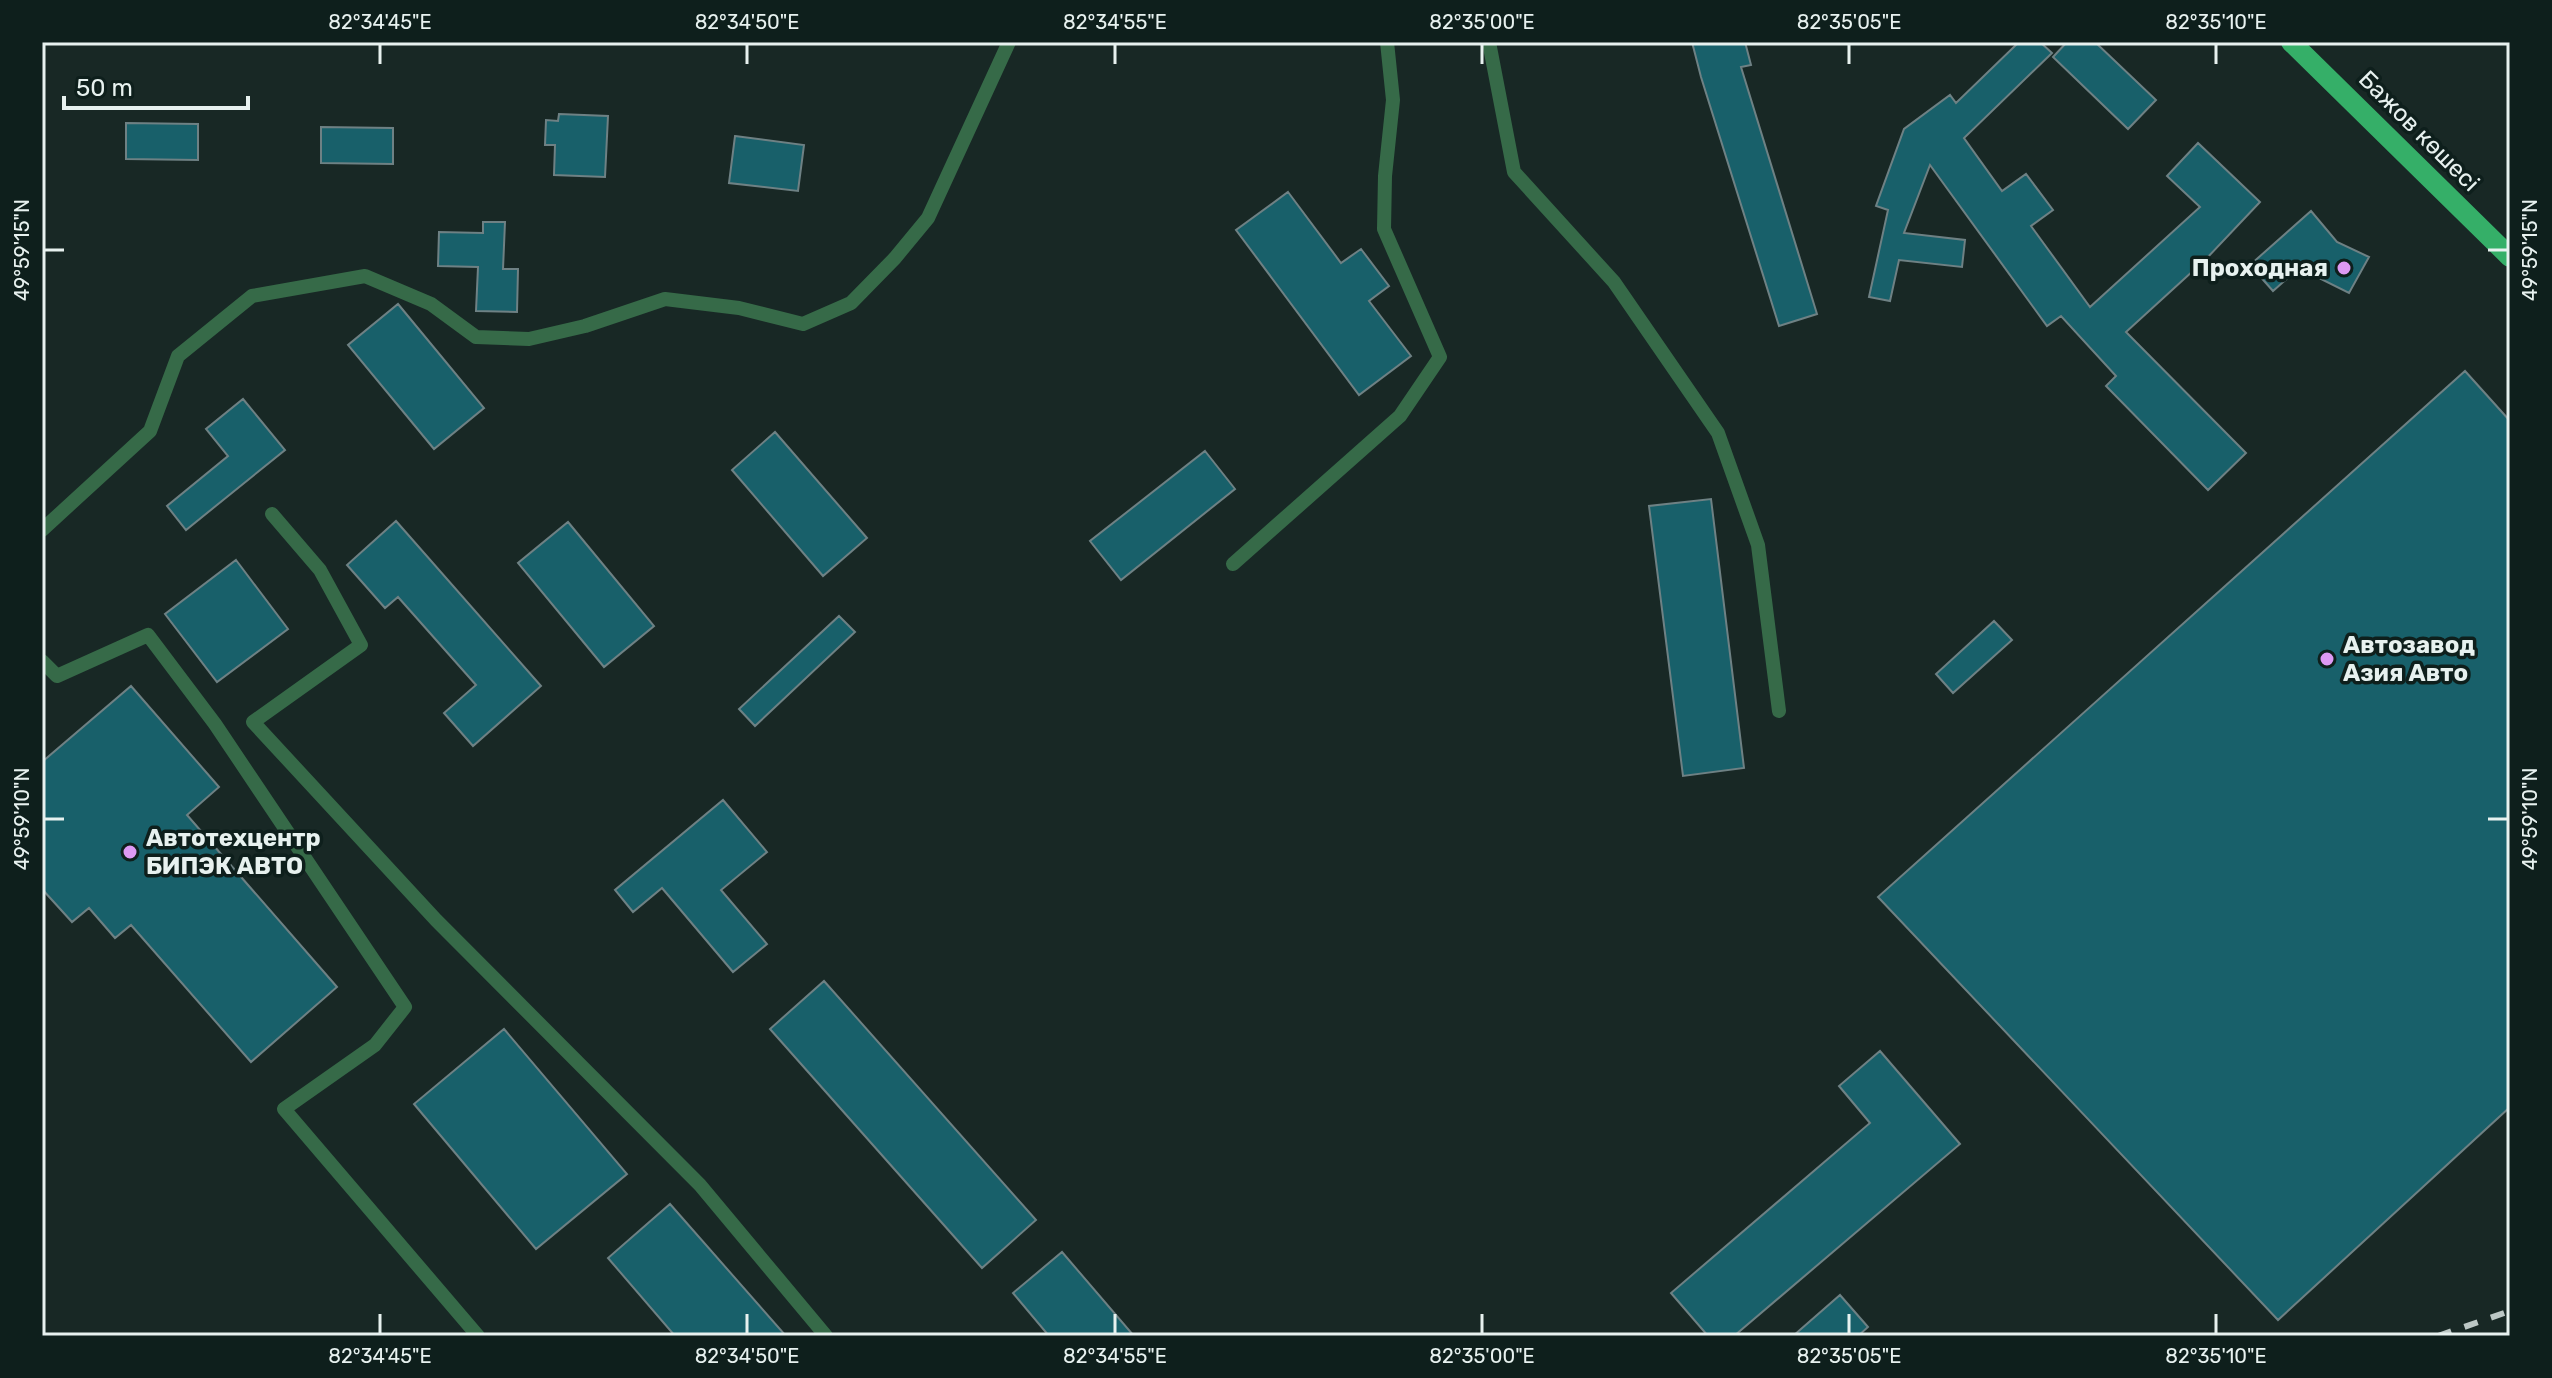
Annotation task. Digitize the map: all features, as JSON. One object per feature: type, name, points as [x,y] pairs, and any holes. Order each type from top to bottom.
[{"type":"main road","name":"Бажов көшесі","points":[[2291,42],[2510,257]]},
{"type":"lane","points":[[42,530],[150,431],[178,356],[252,296],[365,276],[431,304],[476,337],[529,339],[585,326],[665,299],[739,308],[803,324],[851,303],[928,218],[1009,42]]},
{"type":"lane","points":[[1233,564],[1400,416],[1440,357],[1384,229],[1385,176],[1393,100],[1387,42]]},
{"type":"lane","points":[[1489,42],[1514,172],[1614,282],[1718,433],[1758,545],[1779,711]]},
{"type":"lane","points":[[272,514],[320,570],[361,645],[253,722],[436,920],[700,1185],[826,1336]]},
{"type":"lane","points":[[42,661],[57,676],[148,635],[215,724],[405,1007],[375,1045],[284,1109],[478,1336]]},
{"type":"building","points":[[1692,42],[1745,42],[1751,65],[1741,67],[1817,314],[1779,326]]},
{"type":"building","points":[[2019,42],[2040,42],[2052,53],[1964,138],[2002,191],[2026,174],[2053,210],[2031,226],[2090,307],[2200,207],[2167,176],[2198,143],[2260,202],[2206,259],[2126,332],[2246,453],[2208,490],[2106,386],[2116,376],[2061,316],[2047,326],[1930,165],[1904,233],[1965,240],[1962,267],[1899,260],[1890,301],[1869,297],[1888,210],[1876,206],[1904,129],[1950,95],[1956,103]]},
{"type":"building","points":[[2067,42],[2095,42],[2156,100],[2128,129],[2053,57]]},
{"type":"building","points":[[559,114],[608,116],[605,177],[554,175],[555,145],[545,145],[546,120],[558,121]]},
{"type":"building","points":[[126,123],[198,124],[198,160],[126,159]]},
{"type":"building","points":[[321,127],[393,128],[393,164],[321,163]]},
{"type":"building","points":[[735,136],[804,145],[798,191],[729,183]]},
{"type":"building","points":[[1288,192],[1341,263],[1361,249],[1389,286],[1369,301],[1411,356],[1359,395],[1236,230]]},
{"type":"building","points":[[2311,211],[2337,242],[2369,257],[2349,293],[2299,268],[2273,291],[2250,265]]},
{"type":"building","points":[[483,222],[505,222],[503,269],[518,269],[517,312],[476,311],[478,267],[438,266],[439,232],[483,233]]},
{"type":"building","points":[[398,304],[484,408],[434,449],[348,345]]},
{"type":"building","name":"Автозавод Азия Авто","points":[[2465,371],[2510,421],[2510,1107],[2278,1320],[1878,897]]},
{"type":"building","points":[[243,399],[285,450],[186,530],[167,506],[228,456],[206,429]]},
{"type":"building","points":[[775,432],[867,538],[823,576],[732,470]]},
{"type":"building","points":[[1205,451],[1235,489],[1121,580],[1090,541]]},
{"type":"building","points":[[1711,499],[1744,768],[1683,776],[1649,506]]},
{"type":"building","points":[[396,521],[541,686],[473,746],[444,713],[476,685],[398,597],[385,608],[347,565]]},
{"type":"building","points":[[568,522],[654,626],[604,667],[518,563]]},
{"type":"building","points":[[236,560],[288,629],[217,682],[165,614]]},
{"type":"building","points":[[839,616],[855,632],[755,726],[739,709]]},
{"type":"building","points":[[1994,621],[2012,640],[1953,693],[1936,674]]},
{"type":"building","name":"Автотехцентр БИПЭК АВТО","points":[[131,686],[219,787],[187,815],[337,987],[251,1062],[131,925],[115,938],[89,908],[72,922],[42,889],[42,762]]},
{"type":"building","points":[[723,800],[767,852],[721,890],[767,944],[733,972],[662,888],[633,912],[615,890]]},
{"type":"building","points":[[824,981],[1036,1220],[982,1268],[770,1029]]},
{"type":"building","points":[[504,1029],[627,1174],[536,1249],[414,1104]]},
{"type":"building","points":[[1880,1051],[1960,1144],[1734,1336],[1708,1336],[1671,1293],[1870,1123],[1839,1086]]},
{"type":"building","points":[[670,1204],[786,1336],[675,1336],[608,1258]]},
{"type":"building","points":[[1062,1252],[1134,1336],[1049,1336],[1013,1293]]},
{"type":"building","points":[[1840,1295],[1868,1327],[1858,1336],[1793,1336]]},
{"type":"railway","points":[[2438,1336],[2510,1311]]},
{"type":"place","name":"Проходная","points":[[2344,268]]},
{"type":"place","name":"Автозавод Азия Авто","points":[[2327,659]]},
{"type":"place","name":"Автотехцентр БИПЭК АВТО","points":[[130,852]]}]
